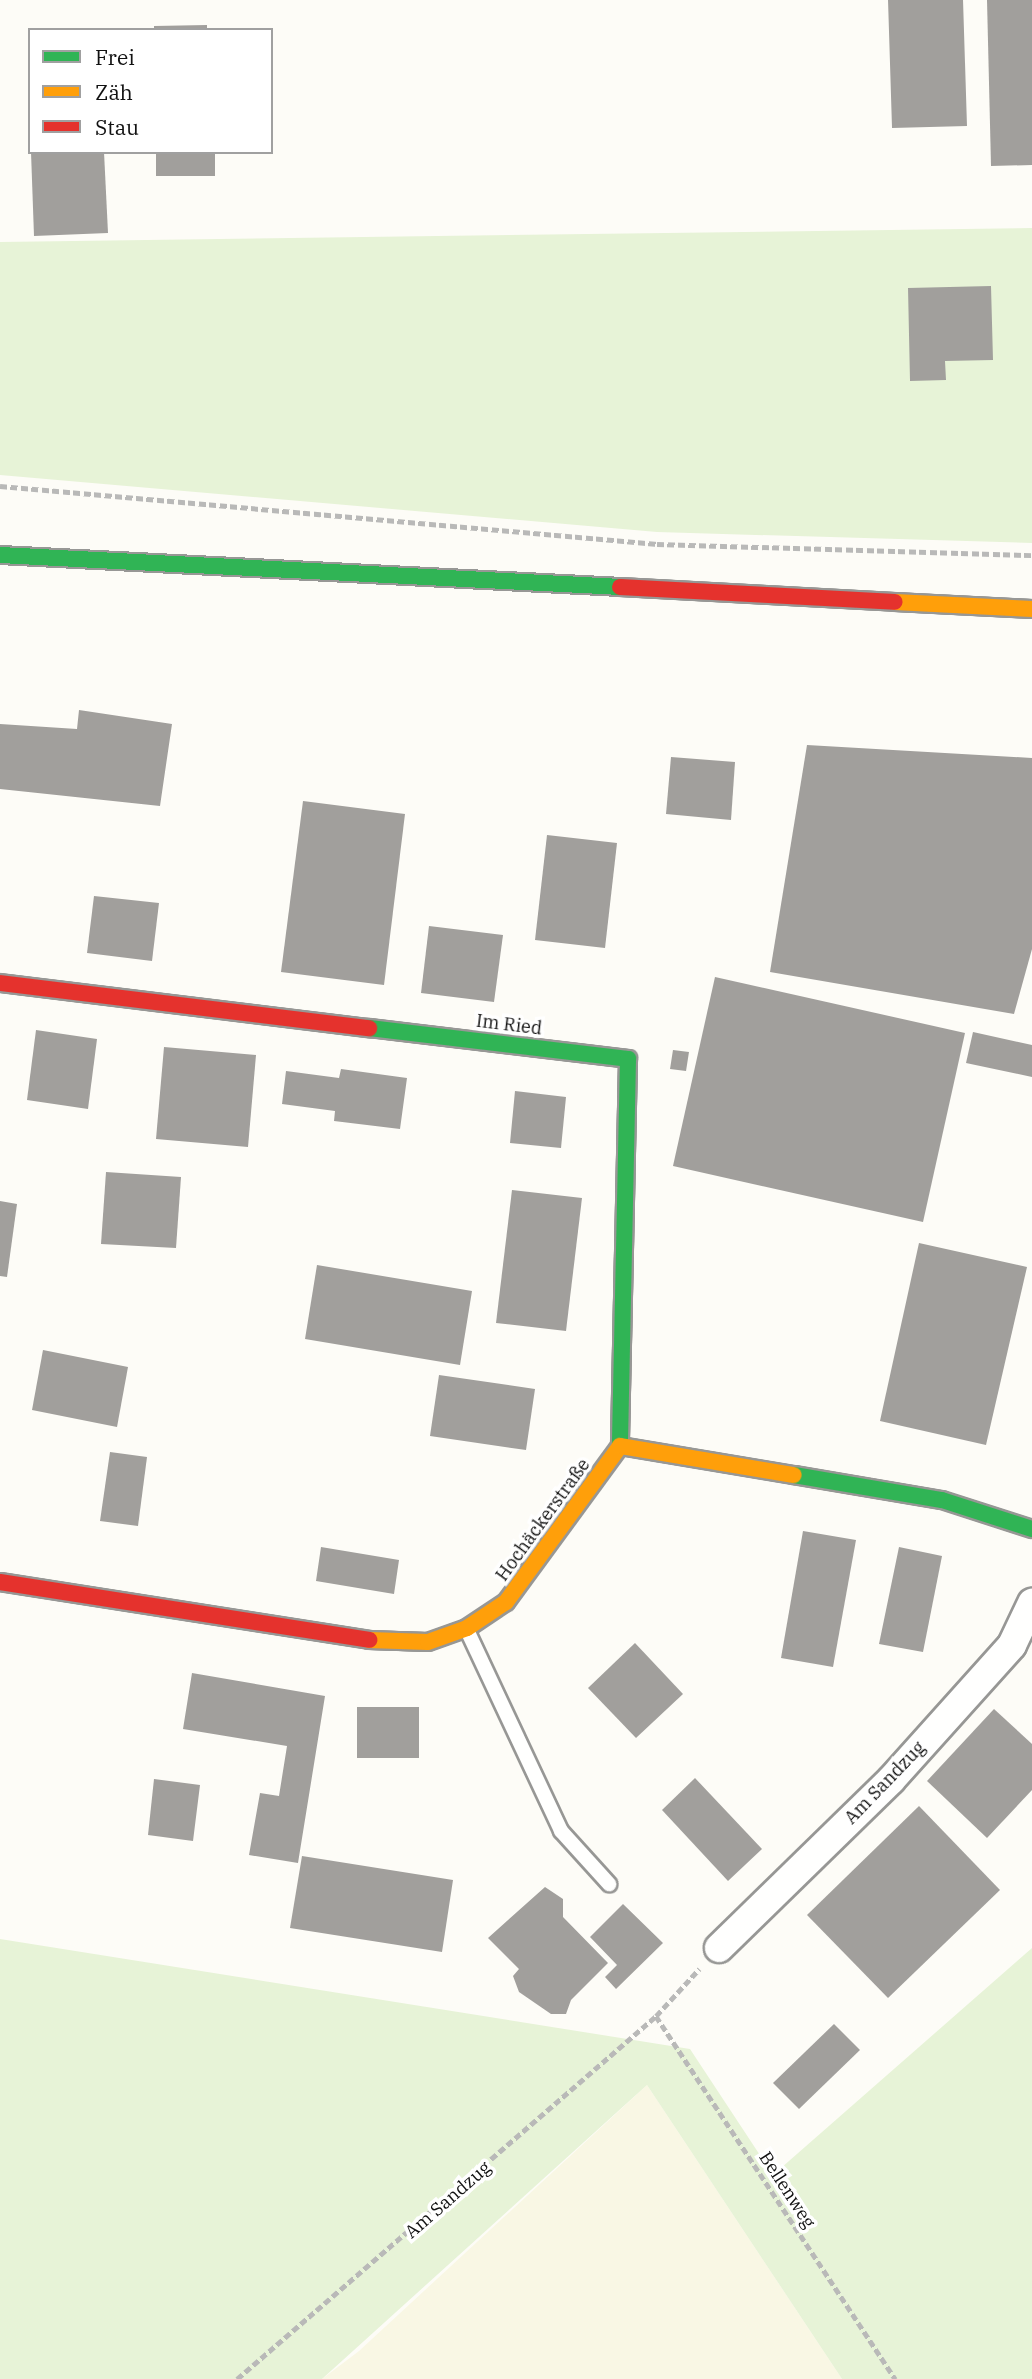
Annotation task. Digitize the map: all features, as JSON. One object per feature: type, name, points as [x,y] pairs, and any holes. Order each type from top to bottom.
[{"type":"street","points":[[0,555],[1032,609]]},
{"type":"street","name":"Im Ried","points":[[0,983],[628,1059],[620,1446]]},
{"type":"street","points":[[620,1446],[942,1500],[1032,1529]]},
{"type":"street","name":"Hochäckerstraße","points":[[0,1582],[384,1642],[428,1642],[467,1628],[506,1602],[620,1446]]},
{"type":"street","name":"Am Sandzug","points":[[719,1948],[891,1780],[1012,1645],[1032,1603]]},
{"type":"lane","points":[[467,1628],[561,1831],[609,1884]]},
{"type":"path","points":[[0,485],[657,544],[1032,555]]},
{"type":"path","name":"Am Sandzug","points":[[237,2379],[656,2016],[719,1948]]},
{"type":"path","name":"Bellenweg","points":[[656,2016],[895,2379]]},
{"type":"shaded area","points":[[647,2085],[842,2379],[322,2379],[359,2351]]},
{"type":"green space","points":[[1032,228],[1032,543],[657,532],[0,475],[0,242]]},
{"type":"green space","points":[[0,1939],[690,2049],[773,2175],[1032,1948],[1032,2379],[842,2379],[647,2085],[322,2379],[0,2379]]},
{"type":"building","points":[[888,0],[963,0],[967,126],[892,128]]},
{"type":"building","points":[[987,0],[1032,0],[1032,165],[991,166]]},
{"type":"building","points":[[207,25],[207,28],[154,28]]},
{"type":"building","points":[[31,154],[104,154],[108,233],[34,236]]},
{"type":"building","points":[[156,154],[215,154],[215,176],[156,176]]},
{"type":"building","points":[[991,286],[993,360],[945,361],[946,380],[910,381],[908,288]]},
{"type":"building","points":[[79,710],[172,724],[160,806],[0,789],[0,724],[77,729]]},
{"type":"building","points":[[807,745],[1032,758],[1032,949],[1014,1014],[770,972]]},
{"type":"building","points":[[671,757],[735,762],[731,820],[666,814]]},
{"type":"building","points":[[303,801],[405,814],[384,985],[281,972]]},
{"type":"building","points":[[547,835],[617,843],[605,948],[535,940]]},
{"type":"building","points":[[94,896],[159,903],[152,961],[87,953]]},
{"type":"building","points":[[429,926],[503,935],[494,1002],[421,993]]},
{"type":"building","points":[[715,977],[965,1033],[923,1222],[673,1166]]},
{"type":"building","points":[[36,1030],[97,1039],[88,1109],[27,1100]]},
{"type":"building","points":[[973,1032],[1032,1045],[1032,1077],[966,1063]]},
{"type":"building","points":[[164,1047],[256,1055],[248,1147],[156,1139]]},
{"type":"building","points":[[673,1050],[689,1052],[686,1071],[670,1069]]},
{"type":"building","points":[[341,1069],[407,1078],[400,1129],[334,1121],[335,1111],[282,1104],[286,1071],[339,1078]]},
{"type":"building","points":[[515,1091],[566,1097],[561,1148],[510,1143]]},
{"type":"building","points":[[106,1172],[181,1177],[176,1248],[101,1244]]},
{"type":"building","points":[[512,1190],[582,1198],[566,1331],[496,1323]]},
{"type":"building","points":[[0,1201],[17,1204],[7,1277],[0,1276]]},
{"type":"building","points":[[919,1243],[1027,1267],[986,1445],[880,1421]]},
{"type":"building","points":[[317,1265],[472,1291],[460,1365],[305,1339]]},
{"type":"building","points":[[43,1350],[128,1367],[117,1427],[32,1410]]},
{"type":"building","points":[[439,1375],[535,1389],[526,1450],[430,1436]]},
{"type":"building","points":[[110,1452],[147,1457],[138,1526],[100,1521]]},
{"type":"building","points":[[803,1531],[856,1540],[833,1667],[781,1658]]},
{"type":"building","points":[[321,1547],[399,1560],[394,1594],[316,1581]]},
{"type":"building","points":[[899,1547],[942,1556],[923,1652],[879,1644]]},
{"type":"building","points":[[635,1643],[683,1694],[636,1738],[588,1688]]},
{"type":"building","points":[[192,1673],[325,1696],[298,1863],[249,1855],[260,1793],[279,1796],[287,1746],[183,1729]]},
{"type":"building","points":[[357,1707],[419,1707],[419,1758],[357,1758]]},
{"type":"building","points":[[994,1709],[1032,1744],[1032,1790],[987,1838],[927,1781]]},
{"type":"building","points":[[695,1778],[762,1849],[728,1881],[662,1810]]},
{"type":"building","points":[[154,1779],[200,1785],[193,1841],[148,1835]]},
{"type":"building","points":[[919,1806],[1000,1890],[888,1998],[807,1915]]},
{"type":"building","points":[[302,1856],[453,1880],[442,1952],[290,1928]]},
{"type":"building","points":[[545,1887],[563,1899],[563,1917],[608,1963],[571,2000],[566,2014],[551,2014],[519,1992],[513,1976],[519,1969],[488,1938]]},
{"type":"building","points":[[623,1904],[663,1943],[616,1989],[605,1977],[617,1965],[590,1937]]},
{"type":"building","points":[[834,2024],[860,2050],[799,2109],[773,2083]]},
{"type":"traffic: fast","points":[[0,555],[620,587]]},
{"type":"traffic: fast","points":[[369,1028],[628,1059],[620,1446]]},
{"type":"traffic: fast","points":[[794,1475],[942,1500],[1032,1529]]},
{"type":"traffic: slow","points":[[895,602],[1032,609]]},
{"type":"traffic: slow","points":[[369,1640],[428,1642],[467,1628],[506,1602],[620,1446],[794,1475]]},
{"type":"traffic: jam","points":[[620,587],[895,602]]},
{"type":"traffic: jam","points":[[0,983],[369,1028]]},
{"type":"traffic: jam","points":[[0,1582],[369,1640]]}]
